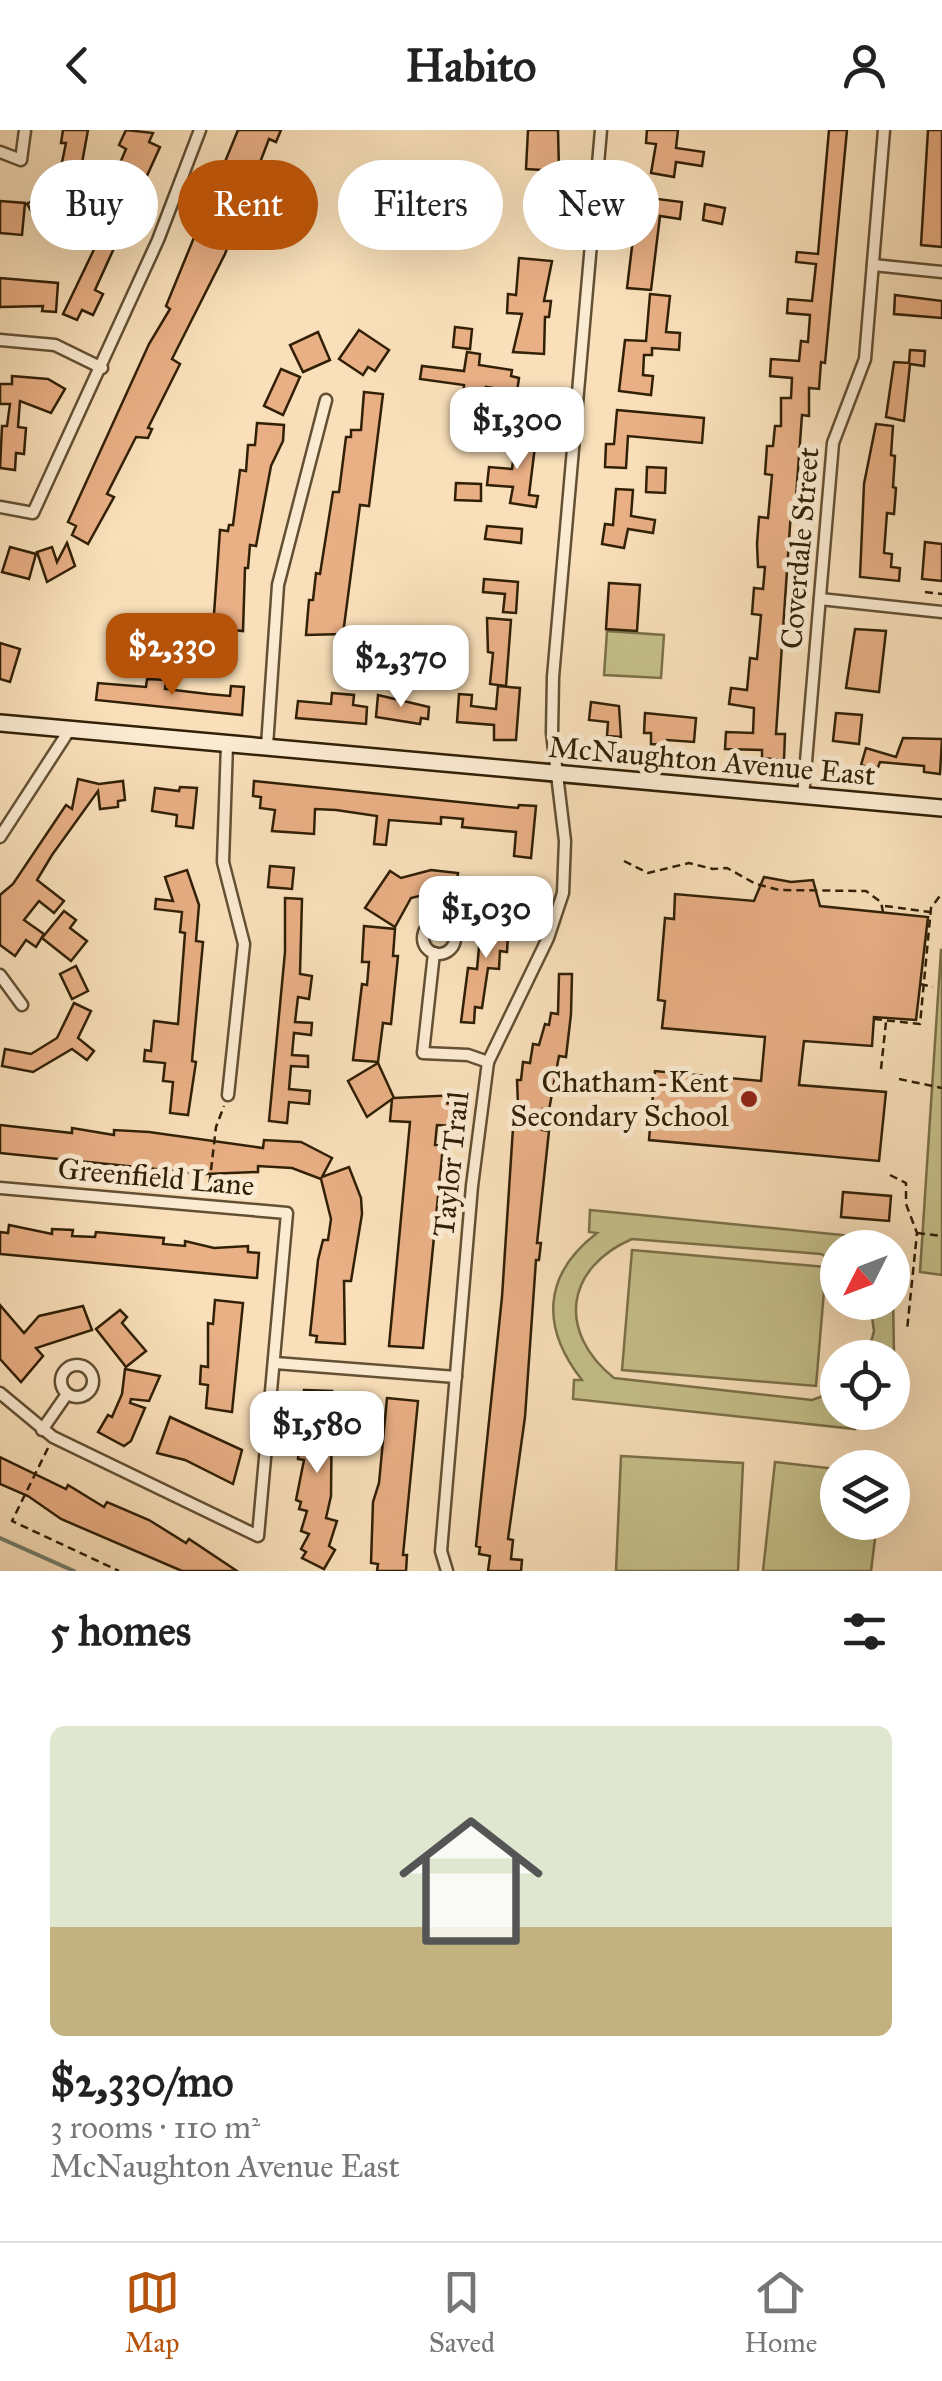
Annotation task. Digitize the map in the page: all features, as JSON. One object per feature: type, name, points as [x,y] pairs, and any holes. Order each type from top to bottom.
[{"type":"main road","name":"McNaughton Avenue East","points":[[0,722],[558,777],[942,808]]},
{"type":"street","points":[[0,152],[21,160],[25,130]]},
{"type":"street","points":[[0,507],[33,513],[102,368],[200,130]]},
{"type":"street","name":"Taylor Trail","points":[[447,1571],[442,1551],[456,1377],[488,1062],[548,938],[563,893],[566,842],[552,677],[601,130]]},
{"type":"street","name":"Coverdale Street","points":[[803,797],[833,443],[862,371],[884,130]]},
{"type":"street","points":[[872,265],[942,272]]},
{"type":"street","points":[[0,340],[55,345],[102,368]]},
{"type":"street","points":[[267,746],[278,584],[326,400]]},
{"type":"street","points":[[820,599],[942,612]]},
{"type":"street","points":[[0,838],[70,729]]},
{"type":"street","points":[[227,744],[223,862],[244,944],[228,1094]]},
{"type":"street","points":[[434,953],[423,1053],[468,1055],[488,1062]]},
{"type":"street","points":[[0,975],[22,1005]]},
{"type":"street","name":"Greenfield Lane","points":[[0,1188],[286,1213],[258,1536],[53,1438],[0,1393]]},
{"type":"street","points":[[275,1363],[456,1377]]},
{"type":"street","points":[[42,1430],[67,1394]]},
{"type":"path","points":[[925,592],[942,594]]},
{"type":"path","points":[[624,861],[642,873],[689,862],[713,870],[728,868],[756,884],[794,892],[866,890],[883,906],[930,912]]},
{"type":"path","points":[[874,1019],[920,1024],[930,912],[942,893]]},
{"type":"path","points":[[883,906],[884,912]]},
{"type":"path","points":[[922,985],[933,987]]},
{"type":"path","points":[[881,1070],[886,1020]]},
{"type":"path","points":[[899,1079],[942,1088]]},
{"type":"path","points":[[207,1207],[216,1127],[228,1094]]},
{"type":"path","points":[[890,1175],[906,1183],[906,1204],[917,1234],[907,1330]]},
{"type":"path","points":[[917,1234],[941,1236]]},
{"type":"path","points":[[53,1438],[12,1521],[120,1571]]},
{"type":"shaded area","points":[[607,631],[664,635],[661,678],[604,675]]},
{"type":"shaded area","points":[[942,950],[942,1275],[920,1272]]},
{"type":"shaded area","points":[[590,1210],[820,1233],[820,1254],[632,1239],[593,1266],[576,1302],[583,1341],[614,1378],[812,1400],[820,1397],[820,1425],[573,1399],[574,1380],[582,1380],[559,1341],[554,1303],[557,1284],[566,1266],[597,1233],[589,1232]]},
{"type":"shaded area","points":[[632,1250],[820,1266],[822,1320],[816,1386],[622,1370]]},
{"type":"shaded area","points":[[872,1320],[893,1320],[894,1340],[872,1340]]},
{"type":"shaded area","points":[[621,1456],[743,1463],[738,1571],[616,1571]]},
{"type":"shaded area","points":[[775,1462],[820,1467],[820,1540],[875,1540],[871,1571],[763,1571]]},
{"type":"building","points":[[63,130],[88,130],[83,160],[62,160],[66,143],[61,143]]},
{"type":"building","points":[[126,130],[153,133],[149,142],[160,147],[154,160],[121,160],[126,149],[119,145]]},
{"type":"building","points":[[238,130],[281,130],[276,142],[269,139],[261,160],[226,160]]},
{"type":"building","points":[[528,130],[558,130],[559,160],[526,160]]},
{"type":"building","points":[[647,130],[678,130],[676,148],[704,152],[702,166],[676,162],[674,177],[659,174],[659,160],[653,160],[656,144],[646,143]]},
{"type":"building","points":[[829,130],[847,130],[825,363],[821,362],[819,389],[809,388],[809,416],[802,415],[795,511],[791,511],[776,734],[785,734],[784,760],[762,758],[762,750],[725,749],[726,732],[753,733],[754,708],[729,704],[731,688],[747,690],[750,658],[757,659],[761,615],[752,614],[754,588],[763,589],[765,567],[758,567],[757,544],[759,517],[768,518],[772,475],[765,474],[767,446],[773,446],[775,426],[781,426],[781,398],[791,398],[792,378],[770,376],[771,359],[799,361],[801,341],[808,342],[810,315],[787,313],[788,299],[812,301],[816,264],[796,262],[797,252],[818,254]]},
{"type":"building","points":[[928,130],[942,130],[942,247],[921,245]]},
{"type":"building","points":[[659,199],[682,202],[680,219],[660,216],[659,224]]},
{"type":"building","points":[[0,201],[25,203],[22,235],[0,233]]},
{"type":"building","points":[[705,204],[725,208],[722,224],[703,220]]},
{"type":"building","points":[[94,250],[113,250],[95,290],[103,294],[93,315],[82,310],[77,320],[63,314]]},
{"type":"building","points":[[189,250],[227,250],[172,359],[180,364],[148,428],[152,429],[148,438],[136,437],[107,494],[114,497],[88,544],[72,535],[76,526],[68,522],[149,344],[170,309],[166,306]]},
{"type":"building","points":[[632,250],[656,250],[651,290],[627,288]]},
{"type":"building","points":[[519,258],[552,261],[544,301],[551,301],[549,317],[545,317],[544,354],[513,352],[522,314],[507,313],[508,294],[516,295]]},
{"type":"building","points":[[0,278],[58,283],[56,312],[42,311],[43,306],[0,307]]},
{"type":"building","points":[[650,294],[670,296],[666,332],[680,333],[679,350],[652,348],[652,355],[644,355],[643,375],[653,376],[651,395],[619,391],[625,340],[646,341]]},
{"type":"building","points":[[895,295],[942,301],[942,318],[894,314]]},
{"type":"building","points":[[455,327],[472,329],[470,349],[453,347]]},
{"type":"building","points":[[359,330],[389,350],[375,371],[368,367],[363,375],[339,359]]},
{"type":"building","points":[[318,332],[330,360],[303,372],[290,345]]},
{"type":"building","points":[[910,350],[925,351],[924,366],[910,364],[904,421],[886,417],[894,362],[909,363]]},
{"type":"building","points":[[467,352],[480,354],[479,365],[512,370],[511,376],[519,378],[517,392],[486,387],[484,410],[462,407],[464,385],[420,379],[422,366],[464,371]]},
{"type":"building","points":[[281,369],[300,377],[283,415],[264,406]]},
{"type":"building","points":[[12,376],[48,379],[65,389],[51,413],[20,401],[18,427],[26,428],[24,454],[16,453],[15,470],[0,468],[2,426],[7,426],[10,404],[0,404],[0,384],[12,384]]},
{"type":"building","points":[[364,392],[383,394],[369,506],[360,505],[343,634],[306,635],[309,600],[313,600],[316,573],[320,574],[333,492],[339,492],[346,437],[351,437],[351,430],[361,430]]},
{"type":"building","points":[[617,410],[704,418],[702,443],[628,436],[626,468],[605,467],[606,444],[614,444]]},
{"type":"building","points":[[257,423],[284,425],[283,441],[271,466],[256,546],[250,545],[245,568],[243,631],[213,628],[220,530],[228,531],[229,525],[233,525],[240,470],[246,471],[248,445],[255,445]]},
{"type":"building","points":[[876,424],[893,426],[891,455],[895,456],[896,488],[894,514],[887,513],[884,553],[892,554],[891,567],[900,568],[899,581],[860,577],[864,484]]},
{"type":"building","points":[[509,435],[536,438],[529,495],[538,496],[536,507],[510,503],[513,487],[487,485],[489,467],[512,469],[515,446],[508,445]]},
{"type":"building","points":[[647,467],[666,468],[665,493],[646,492]]},
{"type":"building","points":[[456,483],[481,484],[481,501],[455,500]]},
{"type":"building","points":[[616,489],[633,490],[631,516],[655,520],[653,533],[628,529],[624,548],[602,544],[605,524],[613,525]]},
{"type":"building","points":[[487,526],[522,529],[521,543],[485,539]]},
{"type":"building","points":[[925,542],[942,544],[942,581],[922,579]]},
{"type":"building","points":[[67,543],[75,566],[47,582],[37,552],[52,547],[57,562]]},
{"type":"building","points":[[10,547],[36,554],[29,579],[2,572]]},
{"type":"building","points":[[484,579],[518,582],[516,613],[503,612],[505,594],[483,592]]},
{"type":"building","points":[[609,583],[640,585],[637,631],[606,629]]},
{"type":"building","points":[[487,618],[511,620],[506,686],[490,684],[493,653],[488,652]]},
{"type":"building","points":[[380,628],[404,631],[401,652],[388,650],[388,676],[374,676]]},
{"type":"building","points":[[855,629],[886,631],[879,692],[846,688]]},
{"type":"building","points":[[0,643],[20,649],[10,682],[0,679]]},
{"type":"building","points":[[147,679],[166,680],[165,689],[230,696],[231,686],[244,687],[242,715],[96,700],[98,683],[146,687]]},
{"type":"building","points":[[498,686],[520,688],[516,740],[494,740],[494,725],[457,722],[459,694],[472,695],[471,706],[496,709]]},
{"type":"building","points":[[332,693],[354,695],[353,705],[367,707],[366,724],[296,718],[298,701],[331,704]]},
{"type":"building","points":[[378,695],[429,707],[428,719],[421,718],[420,724],[376,717]]},
{"type":"building","points":[[591,702],[619,706],[621,737],[607,736],[608,722],[589,720]]},
{"type":"building","points":[[645,713],[696,718],[694,742],[667,740],[667,745],[651,744],[651,733],[644,733]]},
{"type":"building","points":[[836,713],[862,715],[859,744],[833,741]]},
{"type":"building","points":[[903,738],[942,739],[940,774],[924,772],[924,766],[880,762],[877,770],[861,765],[866,748],[896,757]]},
{"type":"building","points":[[78,779],[99,784],[123,781],[125,800],[118,801],[118,807],[100,809],[98,791],[52,855],[37,880],[64,901],[54,913],[39,901],[24,920],[44,934],[36,947],[26,940],[15,956],[0,945],[0,895],[13,884],[66,805],[72,809]]},
{"type":"building","points":[[254,781],[518,808],[536,806],[531,858],[514,856],[516,832],[462,827],[463,819],[441,817],[441,824],[389,820],[386,845],[374,844],[377,816],[336,810],[315,809],[314,834],[272,831],[275,810],[260,808],[261,797],[253,796]]},
{"type":"building","points":[[180,787],[197,788],[193,828],[176,826],[177,815],[152,811],[155,788],[179,791]]},
{"type":"building","points":[[270,866],[294,868],[292,889],[268,887]]},
{"type":"building","points":[[187,870],[199,905],[196,941],[203,942],[192,1061],[196,1062],[188,1115],[170,1113],[173,1082],[163,1081],[165,1063],[144,1061],[145,1050],[151,1051],[154,1021],[178,1024],[185,933],[180,932],[182,912],[155,909],[156,899],[173,901],[165,877]]},
{"type":"building","points":[[431,870],[458,873],[455,897],[427,894],[411,898],[395,927],[365,908],[390,871],[401,878]]},
{"type":"building","points":[[764,877],[791,882],[813,880],[820,906],[928,917],[916,1020],[874,1017],[872,1046],[804,1041],[799,1085],[886,1092],[879,1161],[649,1140],[655,1071],[761,1081],[765,1037],[662,1028],[665,1001],[658,1000],[665,918],[674,919],[675,894],[754,901]]},
{"type":"building","points":[[285,898],[302,899],[300,974],[312,976],[309,999],[298,997],[295,1022],[312,1023],[311,1035],[294,1033],[292,1055],[308,1056],[308,1067],[291,1066],[289,1089],[310,1091],[309,1104],[289,1102],[287,1123],[269,1121],[285,952]]},
{"type":"building","points":[[64,911],[76,920],[70,928],[87,941],[71,961],[42,938]]},
{"type":"building","points":[[482,915],[514,918],[513,935],[508,934],[507,952],[500,951],[499,969],[488,968],[482,1008],[475,1007],[474,1023],[461,1022],[468,968],[477,969]]},
{"type":"building","points":[[364,926],[395,929],[393,956],[398,956],[391,1024],[383,1023],[378,1062],[353,1060],[362,984],[367,985],[369,962],[362,962]]},
{"type":"building","points":[[76,966],[88,991],[72,999],[60,974]]},
{"type":"building","points":[[559,974],[572,974],[571,1014],[566,1057],[559,1056],[549,1110],[543,1109],[542,1130],[549,1131],[537,1243],[541,1243],[536,1260],[525,1417],[508,1539],[513,1540],[511,1559],[522,1560],[521,1571],[488,1571],[490,1556],[479,1554],[480,1547],[476,1546],[502,1297],[513,1128],[519,1128],[517,1080],[521,1080],[523,1062],[530,1063],[533,1044],[539,1045],[551,1013],[558,1014]]},
{"type":"building","points":[[74,1003],[91,1011],[78,1038],[94,1051],[87,1060],[72,1049],[33,1072],[2,1066],[5,1049],[31,1054],[57,1038]]},
{"type":"building","points":[[378,1063],[394,1098],[458,1095],[455,1126],[437,1125],[435,1145],[443,1146],[423,1348],[389,1346],[410,1122],[390,1121],[392,1099],[367,1117],[348,1081]]},
{"type":"building","points":[[0,1125],[72,1133],[72,1128],[114,1135],[114,1130],[149,1132],[263,1148],[264,1140],[301,1142],[332,1158],[322,1177],[349,1167],[361,1198],[362,1214],[351,1281],[344,1281],[345,1344],[316,1342],[317,1336],[310,1335],[318,1260],[323,1240],[328,1240],[331,1219],[321,1179],[292,1168],[258,1166],[258,1172],[205,1174],[0,1153]]},
{"type":"building","points":[[843,1192],[891,1196],[889,1221],[841,1217]]},
{"type":"building","points":[[9,1225],[52,1234],[52,1229],[73,1230],[72,1236],[95,1237],[96,1232],[164,1238],[163,1244],[185,1246],[185,1241],[214,1248],[248,1246],[248,1252],[259,1253],[257,1278],[0,1254],[0,1232],[8,1233]]},
{"type":"building","points":[[215,1300],[243,1303],[232,1412],[206,1408],[208,1385],[200,1384],[201,1366],[208,1367],[208,1323],[213,1324]]},
{"type":"building","points":[[0,1305],[24,1333],[39,1316],[83,1306],[92,1330],[36,1348],[43,1356],[21,1382],[0,1359]]},
{"type":"building","points":[[120,1310],[127,1317],[122,1323],[146,1351],[126,1367],[96,1329]]},
{"type":"building","points":[[125,1369],[160,1376],[149,1401],[131,1399],[130,1403],[145,1408],[131,1441],[124,1446],[98,1432],[108,1415],[112,1417],[122,1394]]},
{"type":"building","points":[[304,1390],[332,1391],[331,1496],[326,1518],[337,1521],[329,1546],[335,1550],[324,1569],[302,1558],[306,1552],[301,1549],[309,1534],[301,1531],[307,1511],[299,1509],[301,1502],[296,1500],[304,1460],[298,1459]]},
{"type":"building","points":[[387,1398],[418,1401],[403,1555],[407,1555],[406,1571],[377,1571],[378,1564],[371,1563],[373,1502],[379,1483]]},
{"type":"building","points":[[170,1417],[242,1450],[233,1484],[185,1460],[157,1453]]},
{"type":"building","points":[[0,1457],[66,1489],[68,1485],[104,1507],[107,1502],[149,1520],[186,1543],[189,1539],[237,1571],[182,1571],[61,1519],[28,1496],[0,1484]]},
{"type":"waterway","points":[[0,1538],[74,1571]]},
{"type":"place","name":"Chatham-Kent Secondary School","points":[[749,1099]]}]
